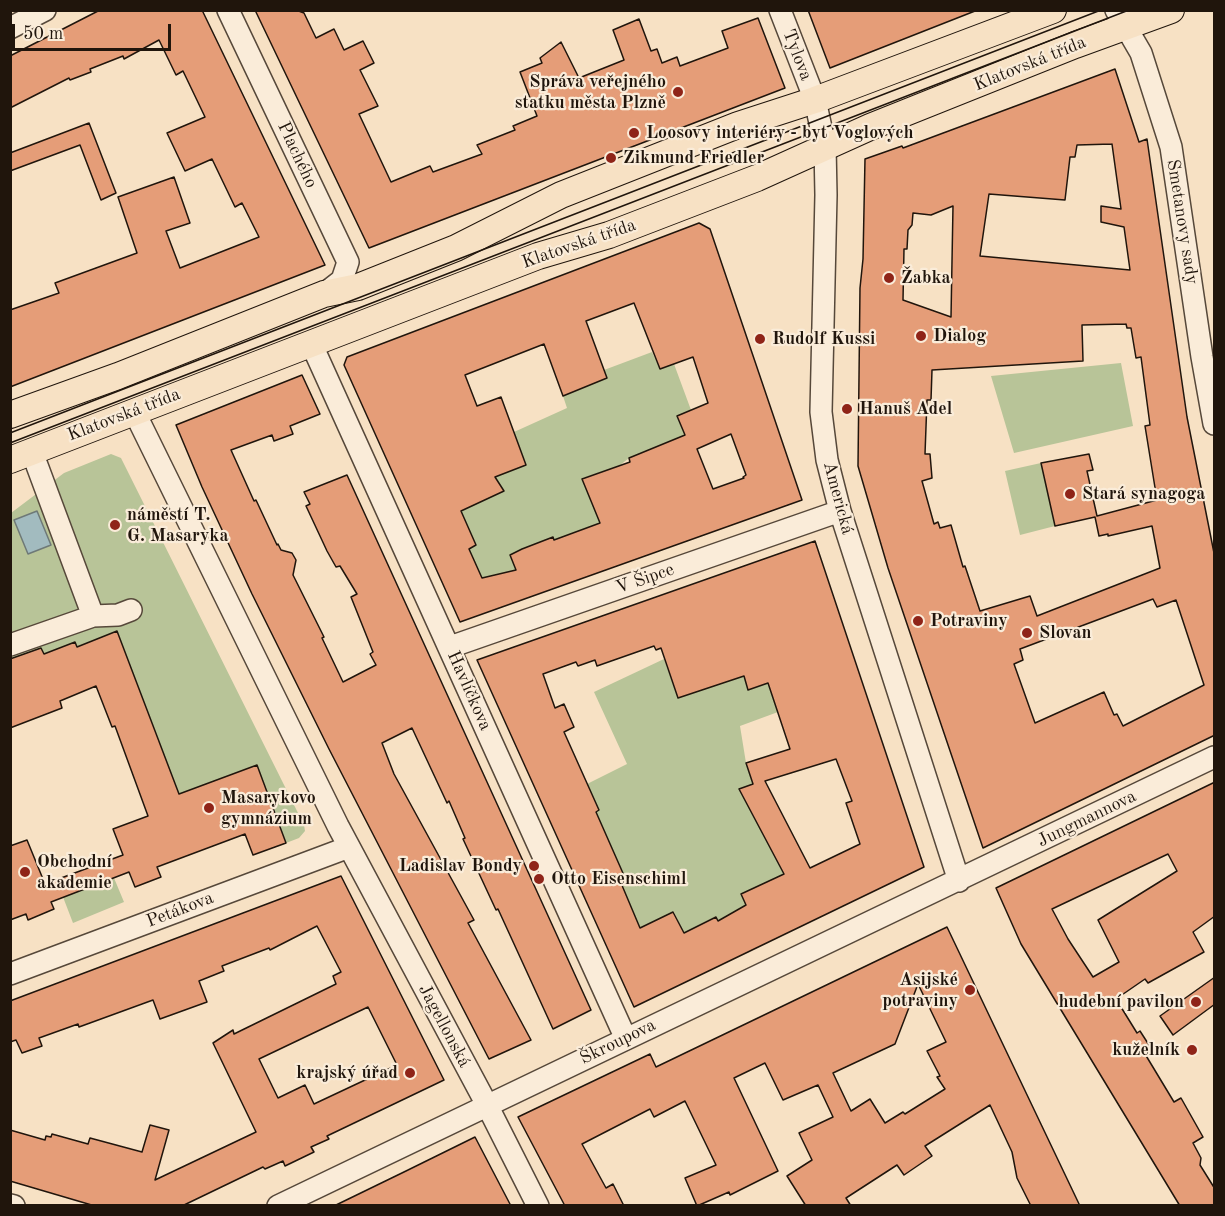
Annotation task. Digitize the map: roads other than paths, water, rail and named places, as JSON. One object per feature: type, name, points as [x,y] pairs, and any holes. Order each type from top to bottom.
[{"type":"main road","points":[[10,415],[118,376],[324,294],[358,287],[445,253],[582,186],[738,125],[814,100],[1053,10]]},
{"type":"main road","name":"Klatovská třída","points":[[21,456],[538,256],[609,235],[757,178],[825,146],[1121,18],[1171,10]]},
{"type":"street","points":[[10,28],[45,10]]},
{"type":"street","name":"Plachého","points":[[228,10],[348,262],[342,279],[324,294]]},
{"type":"street","name":"Tylova","points":[[780,10],[814,100]]},
{"type":"street","name":"Smetanovy sady","points":[[1121,18],[1140,53],[1170,147],[1202,357],[1215,424]]},
{"type":"street","name":"Americká","points":[[814,100],[825,146],[821,412],[827,460],[840,511],[959,881]]},
{"type":"street","name":"Havlíčkova","points":[[311,343],[626,1039]]},
{"type":"street","points":[[134,411],[349,847]]},
{"type":"street","points":[[21,456],[93,616]]},
{"type":"street","name":"V Šipce","points":[[450,648],[840,511]]},
{"type":"street","points":[[10,645],[93,616],[118,615],[132,610]]},
{"type":"street","name":"Jungmannova","points":[[959,881],[1215,757]]},
{"type":"street","name":"Petákova","points":[[10,974],[349,847]]},
{"type":"street","name":"Jagellonská","points":[[349,847],[487,1105],[538,1206]]},
{"type":"street","name":"Škroupova","points":[[278,1206],[959,881]]},
{"type":"water","points":[[37,511],[51,545],[28,554],[14,520]]},
{"type":"tram line","points":[[10,433],[1101,10]]},
{"type":"tram line","points":[[10,443],[1129,10]]},
{"type":"place","name":"Správa veřejného statku města Plzně","points":[[678,92]]},
{"type":"place","name":"Loosovy interiéry - byt Voglových","points":[[634,133]]},
{"type":"place","name":"Zikmund Friedler","points":[[611,158]]},
{"type":"place","name":"Žabka","points":[[889,278]]},
{"type":"place","name":"Dialog","points":[[921,336]]},
{"type":"place","name":"Rudolf Kussi","points":[[760,339]]},
{"type":"place","name":"Hanuš Adel","points":[[847,409]]},
{"type":"place","name":"Stará synagoga","points":[[1070,494]]},
{"type":"place","name":"náměstí T. G. Masaryka","points":[[115,525]]},
{"type":"place","name":"Potraviny","points":[[918,621]]},
{"type":"place","name":"Slovan","points":[[1027,633]]},
{"type":"place","name":"Masarykovo gymnázium","points":[[209,808]]},
{"type":"place","name":"Ladislav Bondy","points":[[534,866]]},
{"type":"place","name":"Obchodní akademie","points":[[25,872]]},
{"type":"place","name":"Otto Eisenschiml","points":[[539,879]]},
{"type":"place","name":"Asijské potraviny","points":[[970,990]]},
{"type":"place","name":"hudební pavilon","points":[[1196,1002]]},
{"type":"place","name":"kuželník","points":[[1192,1050]]},
{"type":"place","name":"krajský úřad","points":[[410,1073]]}]
